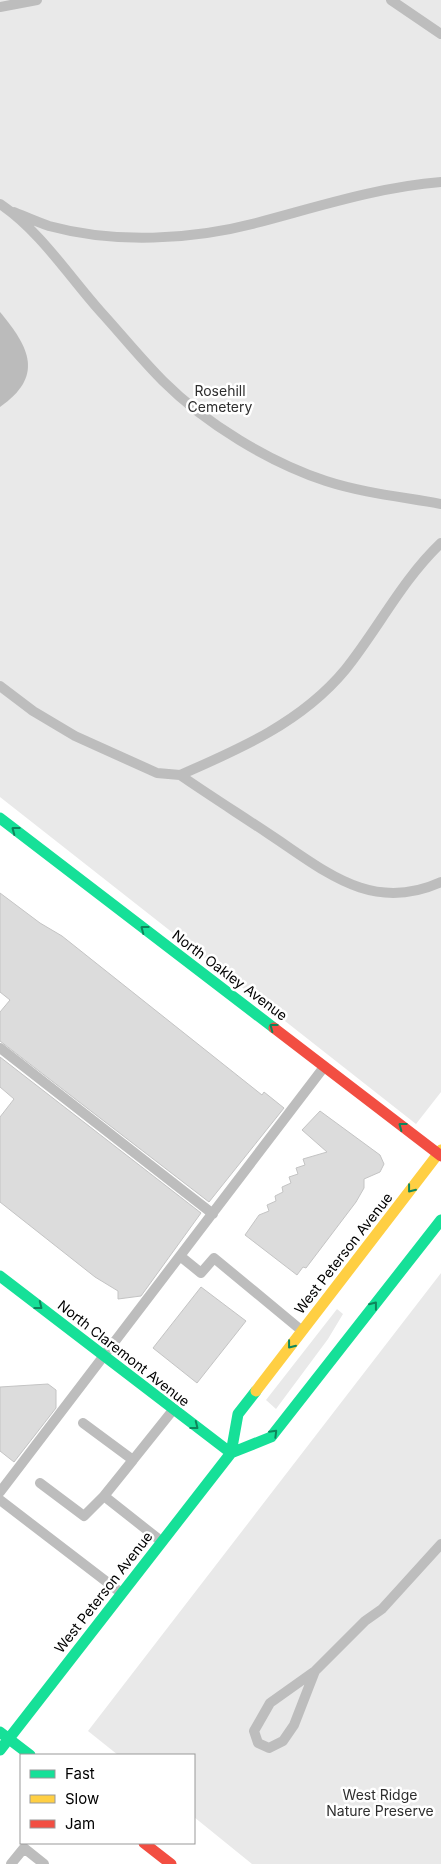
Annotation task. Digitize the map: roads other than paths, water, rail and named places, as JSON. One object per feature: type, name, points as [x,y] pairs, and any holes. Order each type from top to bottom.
[{"type":"main road","name":"North Oakley Avenue","points":[[0,818],[440,1153]]},
{"type":"main road","name":"West Peterson Avenue","points":[[0,1750],[4,1736],[122,1594],[231,1453],[238,1414],[440,1153]]},
{"type":"main road","points":[[231,1453],[272,1437],[441,1220]]},
{"type":"main road","name":"North Claremont Avenue","points":[[0,1276],[231,1453]]},
{"type":"main road","points":[[4,1736],[29,1754]]},
{"type":"main road","points":[[145,1844],[171,1864]]},
{"type":"lane","points":[[0,7],[37,0]]},
{"type":"lane","points":[[391,0],[441,34]]},
{"type":"lane","points":[[10,211],[49,226],[109,235],[155,237],[196,234],[254,223],[380,190],[441,182]]},
{"type":"lane","points":[[0,204],[10,211],[50,251],[164,382],[208,419],[250,446],[280,462],[328,482],[441,504]]},
{"type":"lane","points":[[0,686],[33,711],[75,736],[157,773],[180,775],[248,745],[284,723],[322,693],[344,670],[408,580],[441,543]]},
{"type":"lane","points":[[180,775],[317,868],[346,884],[374,892],[405,892],[441,882]]},
{"type":"lane","points":[[0,1048],[213,1214]]},
{"type":"lane","points":[[0,1492],[325,1067]]},
{"type":"lane","points":[[180,1256],[201,1273],[214,1258],[302,1330]]},
{"type":"lane","points":[[40,1483],[84,1516],[104,1496],[173,1409]]},
{"type":"lane","points":[[83,1423],[132,1460]]},
{"type":"lane","points":[[104,1496],[162,1541]]},
{"type":"lane","points":[[0,1500],[122,1594]]},
{"type":"lane","points":[[315,1671],[294,1725],[283,1741],[269,1748],[258,1743],[254,1731],[270,1703],[315,1671],[365,1621],[382,1610],[441,1544]]},
{"type":"lane","points":[[11,1864],[24,1848],[44,1864]]},
{"type":"park label","name":"Rosehill Cemetery","points":[[220,398]]},
{"type":"park label","name":"West Ridge Nature Preserve","points":[[380,1802]]}]
